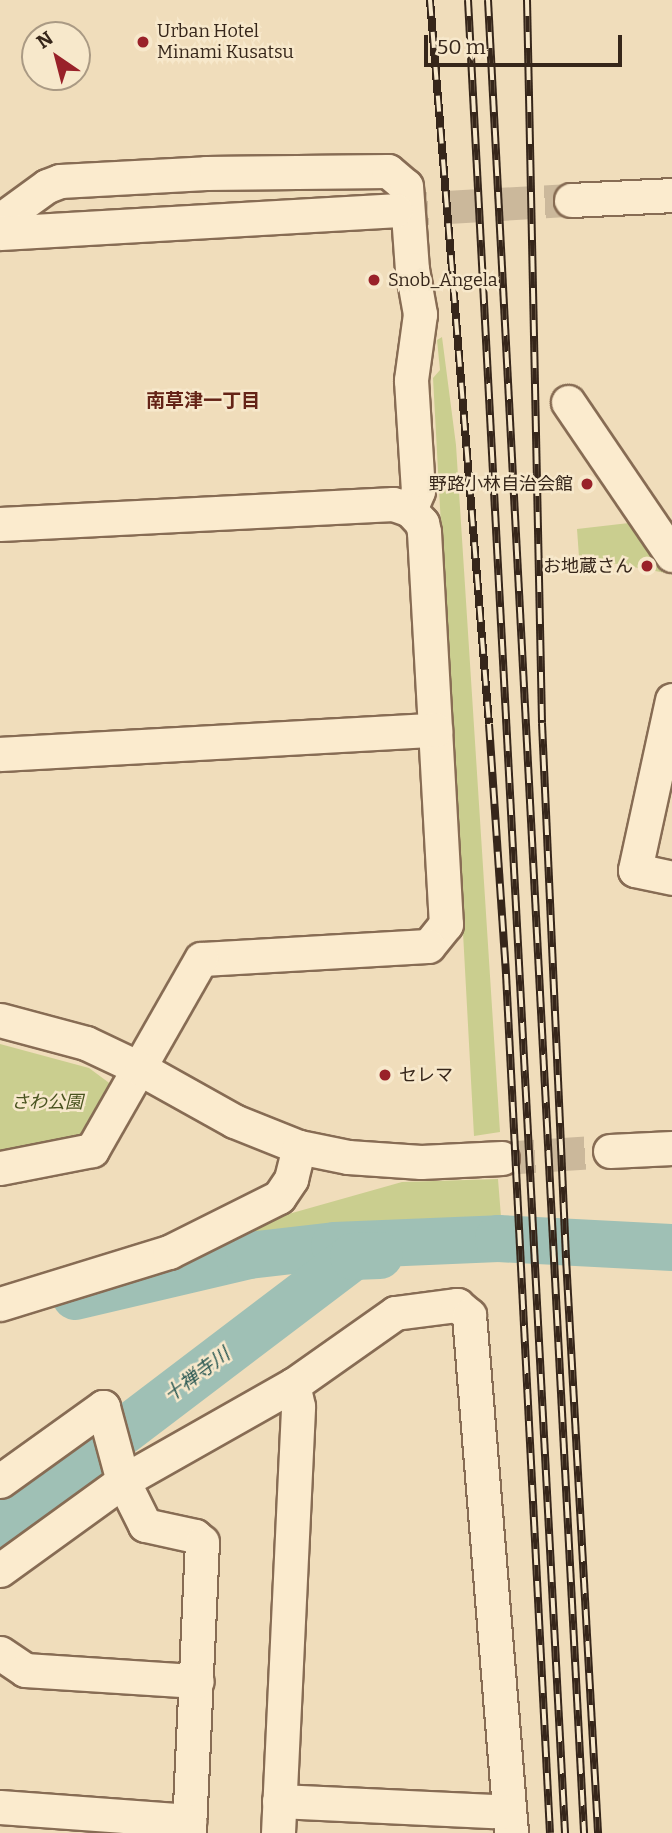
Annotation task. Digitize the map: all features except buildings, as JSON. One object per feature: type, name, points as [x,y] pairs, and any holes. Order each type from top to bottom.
[{"type":"street","points":[[0,220],[47,186],[60,181],[206,173],[388,171],[406,186],[412,269],[420,314],[411,380],[418,491],[410,510]]},
{"type":"street","points":[[571,200],[672,195]]},
{"type":"street","points":[[0,233],[395,210]]},
{"type":"street","points":[[568,402],[672,555]]},
{"type":"street","points":[[0,524],[393,503],[410,510],[422,523],[424,532],[446,924],[428,946],[201,959],[142,1069],[92,1150],[0,1168]]},
{"type":"street","points":[[672,700],[635,870],[672,878]]},
{"type":"street","points":[[0,754],[435,730]]},
{"type":"street","points":[[0,1020],[86,1043],[142,1069],[234,1121],[299,1147],[348,1157],[421,1162],[502,1158]]},
{"type":"street","points":[[0,1304],[169,1252],[279,1197],[291,1179],[299,1147]]},
{"type":"street","points":[[610,1151],[672,1148]]},
{"type":"street","points":[[0,1570],[123,1481],[293,1385],[395,1313],[457,1305],[469,1315],[510,1823],[279,1817],[298,1406],[293,1385]]},
{"type":"street","points":[[0,1481],[103,1407],[123,1481],[145,1525],[195,1536],[202,1542],[189,1827],[0,1807]]},
{"type":"street","points":[[0,1653],[25,1670],[197,1681]]},
{"type":"green space","points":[[442,337],[456,445],[500,1132],[474,1136],[433,378],[440,370],[437,340]]},
{"type":"green space","points":[[629,523],[666,573],[579,557],[577,529]]},
{"type":"green space","name":"さわ公園","points":[[0,1044],[89,1068],[112,1085],[96,1126],[69,1143],[0,1156]]},
{"type":"green space","points":[[498,1179],[501,1217],[284,1229],[229,1239],[228,1231],[402,1182]]},
{"type":"waterway","name":"十禅寺川","points":[[75,1296],[248,1255],[334,1245],[498,1238],[672,1247]]},
{"type":"waterway","name":"十禅寺川","points":[[0,1524],[353,1256],[379,1255]]},
{"type":"tunnel","points":[[395,210],[571,200]]},
{"type":"tunnel","points":[[502,1158],[610,1151]]},
{"type":"railway","points":[[430,0],[489,724],[506,974],[550,1833]]},
{"type":"railway","points":[[468,0],[565,1833]]},
{"type":"railway","points":[[488,0],[584,1833]]},
{"type":"railway","points":[[527,0],[542,723],[566,1258],[598,1833]]},
{"type":"place","name":"Urban Hotel Minami Kusatsu","points":[[143,42]]},
{"type":"place","name":"Snob_Angela","points":[[374,280]]},
{"type":"place","name":"野路小林自治会館","points":[[587,484]]},
{"type":"place","name":"お地蔵さん","points":[[647,566]]},
{"type":"place","name":"セレマ","points":[[385,1075]]},
{"type":"district","name":"南草津一丁目","points":[[203,401]]}]
